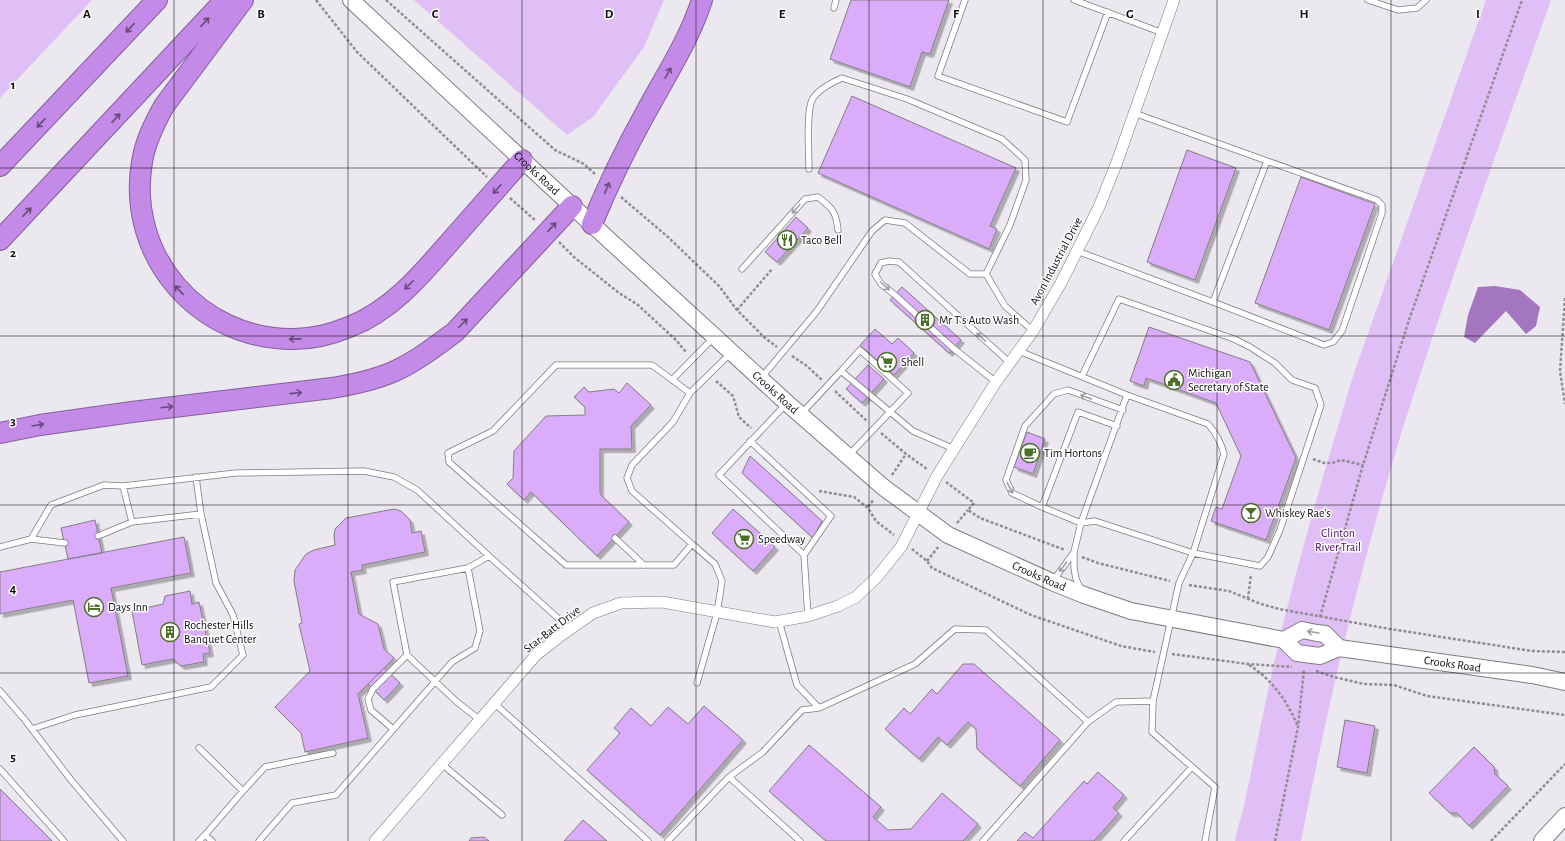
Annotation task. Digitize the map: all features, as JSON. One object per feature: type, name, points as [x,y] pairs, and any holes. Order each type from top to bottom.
[{"type":"highway","points":[[0,166],[157,0]]},
{"type":"highway","points":[[0,240],[226,0]]},
{"type":"highway","points":[[243,0],[164,106],[147,143],[141,166],[140,197],[142,213],[147,234],[154,252],[166,274],[177,289],[208,315],[223,324],[258,336],[295,340],[314,337],[351,326],[386,306],[403,292],[522,160]]},
{"type":"highway","points":[[592,224],[608,185],[672,65],[702,0]]},
{"type":"highway","points":[[0,433],[40,425],[132,412],[332,388],[359,383],[396,371],[428,352],[455,332],[572,206]]},
{"type":"main road","name":"Crooks Road","points":[[351,0],[522,160],[800,415],[883,487],[948,535],[1052,582],[1131,611],[1284,640]]},
{"type":"main road","points":[[1302,630],[1324,634],[1339,648],[1320,656],[1297,653],[1284,640],[1302,630]]},
{"type":"main road","name":"Crooks Road","points":[[1339,648],[1532,675],[1565,682]]},
{"type":"main road","points":[[1542,841],[1565,816]]},
{"type":"street","name":"Avon Industrial Drive","points":[[918,512],[937,476],[996,382],[1033,330],[1061,283],[1099,207],[1117,162],[1174,0]]},
{"type":"street","name":"Star-Batt Drive","points":[[375,841],[536,656],[593,613],[621,603],[662,602],[775,622],[808,616],[838,606],[856,597],[877,577],[903,542],[918,512]]},
{"type":"lane","points":[[834,8],[836,0]]},
{"type":"lane","points":[[965,0],[938,76],[1067,122],[1108,12]]},
{"type":"lane","points":[[1074,0],[1163,33]]},
{"type":"lane","points":[[1368,0],[1398,10],[1417,8],[1426,0]]},
{"type":"lane","points":[[809,169],[809,118],[812,99],[827,85],[842,78],[907,99],[1002,139],[1025,160],[1026,180],[1010,225],[986,274]]},
{"type":"lane","points":[[1077,251],[1324,345],[1333,342],[1342,331],[1382,212],[1382,204],[1377,200],[1134,113]]},
{"type":"lane","points":[[1214,302],[1267,161]]},
{"type":"lane","points":[[742,269],[805,199],[818,197],[830,207],[837,217],[838,230]]},
{"type":"lane","points":[[760,379],[830,293],[859,248],[872,232],[886,220],[905,223],[970,274],[986,274]]},
{"type":"lane","points":[[996,382],[953,348],[881,284],[875,274],[881,264],[889,261],[899,262],[1010,364]]},
{"type":"lane","points":[[986,274],[1005,306],[1033,330]]},
{"type":"lane","points":[[1082,376],[1119,299],[1234,339],[1275,363],[1292,380],[1315,388],[1321,405],[1280,530],[1268,557],[1260,566],[1193,553],[1095,521],[1081,523],[1012,493],[1006,480],[1025,426],[1054,394],[1068,390],[1123,410]]},
{"type":"lane","points":[[672,380],[714,336]]},
{"type":"lane","points":[[800,415],[860,350],[908,393],[848,457]]},
{"type":"lane","points":[[1019,351],[1128,395],[1208,424],[1221,444],[1224,454],[1193,553],[1179,583],[1153,701],[1152,732],[1214,787],[1205,841]]},
{"type":"lane","points":[[697,683],[718,613],[722,581],[715,564],[632,491],[627,478],[632,465],[673,422],[690,393],[732,353]]},
{"type":"lane","points":[[690,393],[652,365],[556,365],[493,431],[448,453],[449,462],[566,565],[674,565],[692,544]]},
{"type":"lane","points":[[841,371],[913,431],[955,449]]},
{"type":"lane","points":[[1084,595],[1076,579],[1074,553],[1081,523],[1128,395]]},
{"type":"lane","points":[[787,403],[719,474],[804,555]]},
{"type":"lane","points":[[1042,507],[1078,412],[1117,426]]},
{"type":"lane","points":[[750,441],[831,516],[804,555],[808,616]]},
{"type":"lane","points":[[31,539],[51,505],[104,485],[123,486],[236,473],[364,471],[394,477],[417,490],[570,629]]},
{"type":"lane","points":[[32,729],[75,715],[211,687],[243,655],[233,615],[216,583],[201,514],[196,477]]},
{"type":"lane","points":[[123,486],[132,522]]},
{"type":"lane","points":[[98,536],[132,522],[201,514]]},
{"type":"lane","points":[[614,538],[644,565]]},
{"type":"lane","points":[[0,547],[31,539],[65,543]]},
{"type":"lane","points":[[1052,582],[1074,553]]},
{"type":"lane","points":[[480,720],[457,702],[407,655],[393,582],[468,568],[490,556]]},
{"type":"lane","points":[[259,841],[292,803],[336,795],[452,662],[475,648],[480,631],[468,568]]},
{"type":"lane","points":[[779,622],[796,685],[819,708]]},
{"type":"lane","points":[[668,841],[729,777],[763,752],[802,710],[819,708],[915,664],[955,629],[986,630],[1088,722]]},
{"type":"lane","points":[[393,729],[370,710],[368,699],[373,689],[407,655]]},
{"type":"lane","points":[[0,691],[32,729],[71,780],[123,841]]},
{"type":"lane","points":[[984,841],[1088,722],[1116,702],[1153,701]]},
{"type":"lane","points":[[494,703],[648,841]]},
{"type":"lane","points":[[199,748],[243,791]]},
{"type":"lane","points":[[199,841],[265,766],[333,753]]},
{"type":"lane","points":[[442,764],[502,815]]},
{"type":"lane","points":[[1124,841],[1192,767]]},
{"type":"lane","points":[[0,769],[64,841]]},
{"type":"lane","points":[[729,777],[800,841]]},
{"type":"lane","points":[[205,835],[212,841]]},
{"type":"path","points":[[316,0],[357,52],[498,187],[548,231],[574,257],[619,293],[638,305],[693,358]]},
{"type":"path","points":[[386,0],[555,150],[584,164],[624,201],[668,237],[719,286],[737,310],[765,338],[808,366],[875,428],[906,454],[974,504],[968,510],[980,518],[1098,563],[1179,583],[1229,591],[1261,604],[1390,629],[1532,651],[1565,652]]},
{"type":"path","points":[[1319,623],[1363,466],[1409,320],[1522,0]]},
{"type":"path","points":[[737,310],[772,269]]},
{"type":"path","points":[[1565,298],[1560,371],[1565,404]]},
{"type":"path","points":[[710,375],[733,396],[739,417],[758,434]]},
{"type":"path","points":[[1305,456],[1324,463],[1332,463],[1341,460],[1363,466]]},
{"type":"path","points":[[814,486],[820,492],[854,497],[868,508],[876,521],[927,561],[932,568],[1031,615],[1121,646],[1248,664],[1304,667],[1298,728],[1275,841]]},
{"type":"path","points":[[1248,599],[1252,565]]},
{"type":"path","points":[[1248,664],[1261,673],[1278,691],[1292,712],[1298,728]]},
{"type":"path","points":[[1312,670],[1334,678],[1364,684],[1394,685],[1427,696],[1565,715]]},
{"type":"path","points":[[1491,841],[1565,764]]},
{"type":"green space","points":[[0,0],[92,0],[0,98]]},
{"type":"green space","points":[[414,0],[664,0],[644,47],[593,117],[567,135]]},
{"type":"green space","name":"Clinton River Trail","points":[[1486,0],[1551,0],[1455,270],[1386,484],[1346,636],[1322,738],[1301,841],[1235,841],[1244,806],[1284,620],[1335,435],[1354,373]]},
{"type":"shaded area","points":[[1495,286],[1520,290],[1540,307],[1536,326],[1526,334],[1506,311],[1475,343],[1464,337],[1468,315],[1478,287]]},
{"type":"building","points":[[851,0],[949,0],[930,54],[922,52],[910,87],[830,59]]},
{"type":"building","points":[[852,96],[1016,168],[990,226],[997,229],[989,249],[818,173]]},
{"type":"building","points":[[1187,150],[1236,168],[1195,280],[1147,262]]},
{"type":"building","points":[[1301,177],[1375,204],[1329,330],[1255,303]]},
{"type":"building","name":"Taco Bell","points":[[796,217],[808,228],[777,262],[765,252]]},
{"type":"building","name":"Mr T's Auto Wash","points":[[902,287],[961,340],[949,353],[890,300]]},
{"type":"building","points":[[1149,327],[1250,362],[1296,458],[1266,540],[1211,521],[1216,507],[1222,509],[1241,456],[1216,403],[1146,378],[1144,386],[1130,381]]},
{"type":"building","points":[[875,329],[892,344],[898,338],[914,353],[894,375],[860,345]]},
{"type":"building","points":[[868,365],[884,379],[862,403],[846,389]]},
{"type":"building","points":[[627,383],[651,405],[631,426],[632,449],[600,449],[600,494],[629,522],[597,556],[531,492],[524,500],[507,484],[513,478],[514,451],[546,416],[585,415],[585,407],[574,397],[584,387],[589,392],[614,389],[619,393]]},
{"type":"building","name":"Tim Hortons","points":[[1027,432],[1045,439],[1033,474],[1014,467]]},
{"type":"building","points":[[750,456],[822,521],[813,538],[742,473]]},
{"type":"building","points":[[394,509],[401,511],[410,520],[412,533],[421,531],[425,552],[362,565],[363,570],[351,572],[359,614],[378,624],[384,649],[394,658],[358,694],[368,738],[305,752],[301,733],[275,707],[310,671],[299,624],[302,623],[294,581],[295,570],[306,554],[314,550],[335,545],[335,529],[346,518]]},
{"type":"building","points":[[733,509],[775,547],[753,571],[712,533]]},
{"type":"building","points":[[95,520],[102,553],[68,559],[61,528]]},
{"type":"building","name":"Days Inn","points":[[184,537],[191,573],[111,588],[128,676],[89,683],[73,600],[0,614],[0,572]]},
{"type":"building","name":"Rochester Hills Banquet Center","points":[[190,591],[192,604],[199,602],[210,653],[203,654],[204,662],[181,666],[173,659],[142,665],[132,611],[163,604],[165,596]]},
{"type":"building","points":[[963,664],[974,664],[1060,740],[1020,786],[977,749],[976,729],[968,722],[947,745],[938,737],[919,759],[885,729],[904,708],[910,714],[932,689],[937,694]]},
{"type":"building","points":[[384,668],[400,683],[384,700],[368,684]]},
{"type":"building","points":[[704,706],[743,740],[660,835],[587,770],[620,733],[614,728],[631,708],[651,726],[668,707],[688,724]]},
{"type":"building","points":[[1345,720],[1375,726],[1367,773],[1337,767]]},
{"type":"building","points":[[809,745],[881,807],[873,817],[888,830],[911,829],[942,793],[978,824],[963,841],[826,841],[769,791]]},
{"type":"building","points":[[1474,747],[1494,767],[1495,774],[1508,786],[1469,826],[1457,813],[1450,813],[1429,793]]},
{"type":"building","points":[[1098,772],[1124,795],[1113,808],[1119,813],[1094,841],[1017,841],[1025,832],[1033,838],[1084,781],[1087,784]]},
{"type":"building","points":[[0,789],[52,841],[0,841]]},
{"type":"building","points":[[583,820],[607,841],[564,841]]},
{"type":"building","points":[[484,837],[489,841],[469,841],[471,838]]},
{"type":"place","name":"Taco Bell","points":[[787,240]]},
{"type":"place","name":"Mr T's Auto Wash","points":[[925,320]]},
{"type":"place","name":"Shell","points":[[887,362]]},
{"type":"place","name":"Michigan Secretary of State","points":[[1174,380]]},
{"type":"place","name":"Tim Hortons","points":[[1030,453]]},
{"type":"place","name":"Whiskey Rae's","points":[[1251,513]]},
{"type":"place","name":"Speedway","points":[[744,539]]},
{"type":"place","name":"Days Inn","points":[[94,607]]},
{"type":"place","name":"Rochester Hills Banquet Center","points":[[170,632]]}]
